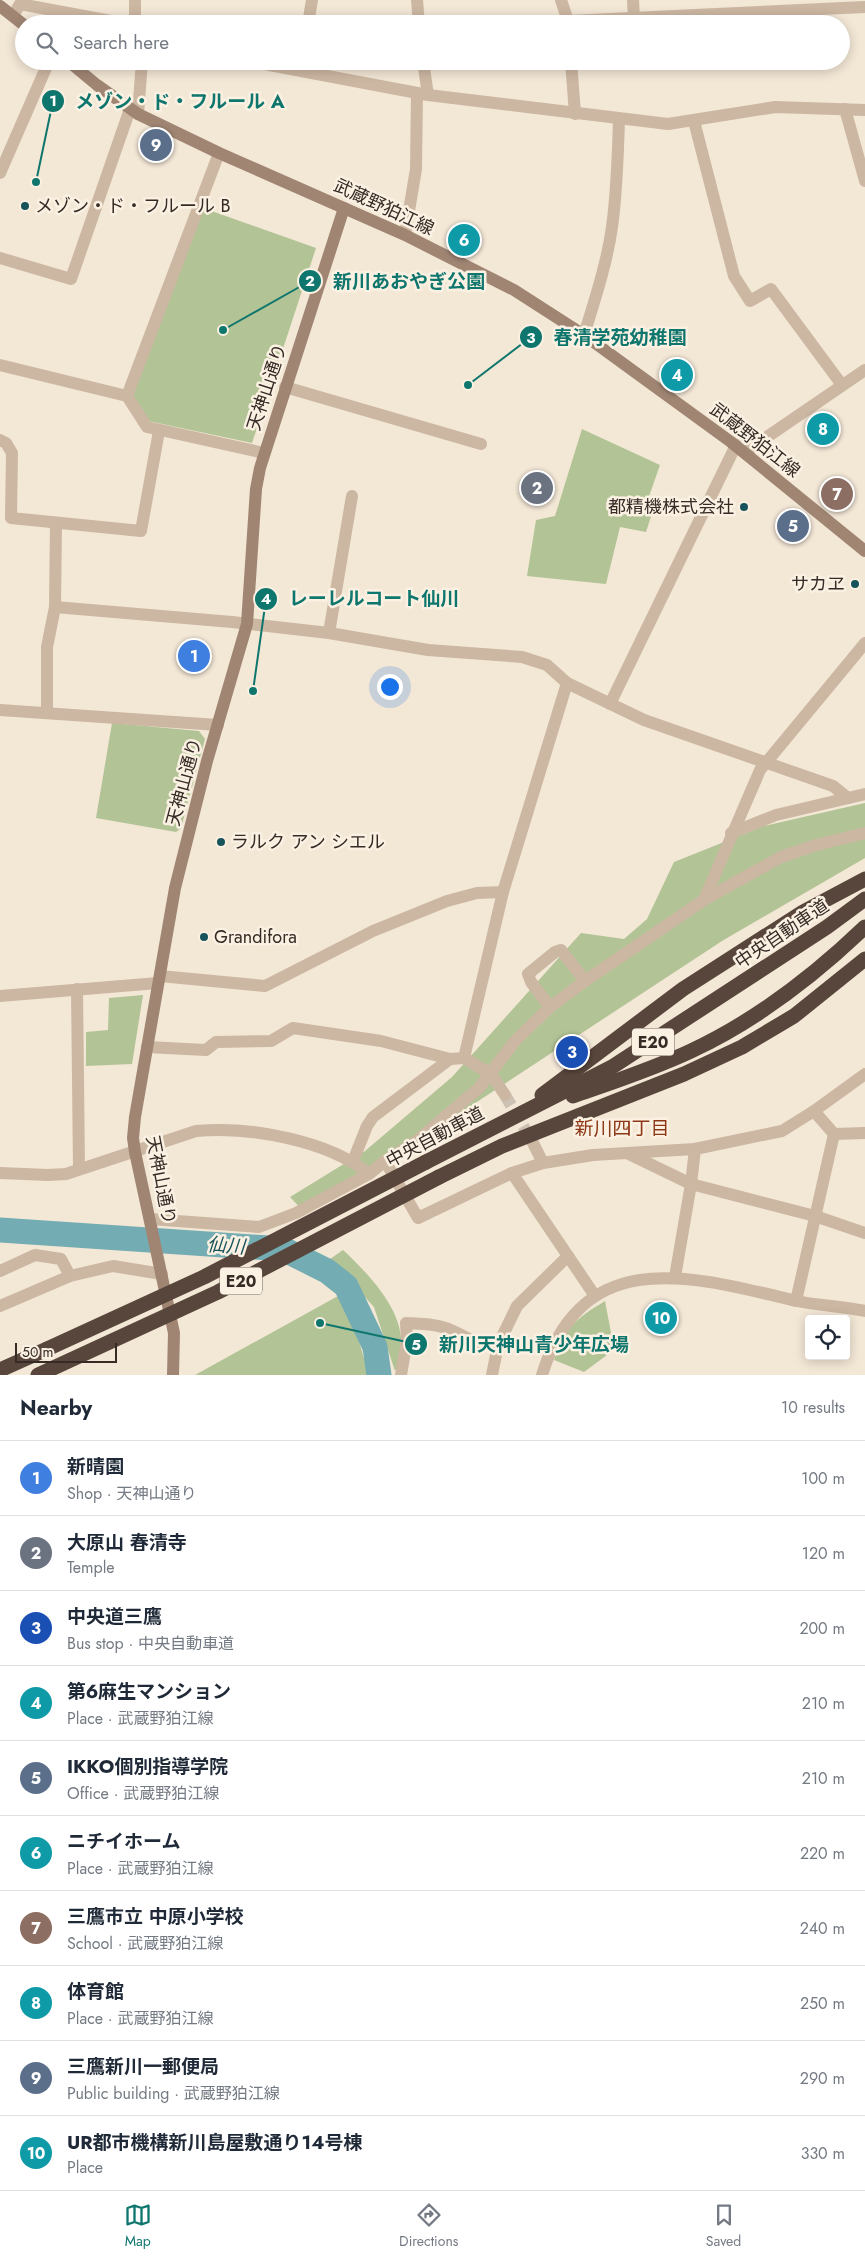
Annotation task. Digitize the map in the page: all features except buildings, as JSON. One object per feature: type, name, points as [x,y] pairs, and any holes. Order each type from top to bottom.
[{"type":"highway","points":[[481,1133],[557,1084],[691,984],[803,912],[865,879]]},
{"type":"highway","name":"中央自動車道","points":[[0,1370],[204,1277],[481,1133],[586,1081],[646,1047],[827,927],[865,899]]},
{"type":"highway","points":[[481,1133],[552,1104],[658,1066],[699,1047],[791,990],[865,927]]},
{"type":"highway","name":"中央自動車道","points":[[38,1375],[218,1292],[502,1146],[676,1078],[742,1047],[813,1002],[865,959]]},
{"type":"street","points":[[135,0],[135,15]]},
{"type":"street","points":[[310,15],[312,0]]},
{"type":"street","points":[[416,0],[418,15]]},
{"type":"street","points":[[561,0],[566,15]]},
{"type":"street","points":[[633,0],[634,15]]},
{"type":"street","points":[[0,6],[13,16],[20,4],[79,15]]},
{"type":"street","points":[[697,15],[865,7]]},
{"type":"street","points":[[0,172],[45,70]]},
{"type":"street","name":"武蔵野狛江線","points":[[80,70],[134,112],[219,153],[405,235],[514,290],[584,335],[741,449],[865,551]]},
{"type":"street","points":[[0,258],[71,278],[134,112],[141,70]]},
{"type":"street","points":[[318,70],[422,94],[668,124],[775,107],[865,110]]},
{"type":"street","points":[[405,235],[416,169],[423,70]]},
{"type":"street","points":[[572,70],[575,114]]},
{"type":"street","points":[[846,109],[865,181]]},
{"type":"street","points":[[584,335],[604,267],[612,228],[619,119]]},
{"type":"street","points":[[694,121],[734,276],[750,301],[770,289],[842,385]]},
{"type":"street","points":[[127,396],[219,153]]},
{"type":"street","name":"天神山通り","points":[[173,1375],[174,1332],[135,1152],[133,1138],[135,1116],[175,888],[247,624],[256,490],[264,453],[344,208]]},
{"type":"street","points":[[0,365],[127,396],[146,428],[264,453]]},
{"type":"street","points":[[610,704],[741,449],[865,370]]},
{"type":"street","points":[[285,387],[481,444]]},
{"type":"street","points":[[0,440],[6,443],[12,453],[11,518],[141,531],[159,431]]},
{"type":"street","points":[[329,633],[352,496]]},
{"type":"street","points":[[47,713],[47,648],[55,607],[56,523]]},
{"type":"street","points":[[55,607],[247,624],[329,633],[437,651],[522,657],[546,666],[567,683],[644,720],[833,786],[848,798]]},
{"type":"street","points":[[704,900],[760,770],[865,642]]},
{"type":"street","points":[[464,1058],[503,892],[567,683]]},
{"type":"street","points":[[0,710],[218,725]]},
{"type":"street","points":[[732,833],[776,815],[865,794]]},
{"type":"street","points":[[151,1222],[259,1227],[296,1213],[369,1174],[442,1121],[491,1074],[515,1041],[550,1007],[585,981],[704,900],[781,857],[816,845],[865,833]]},
{"type":"street","points":[[0,996],[159,979],[265,986],[373,931],[447,901],[477,893],[503,892]]},
{"type":"street","points":[[550,1007],[528,977],[528,974],[539,964],[561,950],[585,981]]},
{"type":"street","points":[[77,989],[78,1169]]},
{"type":"street","points":[[147,1047],[206,1050],[216,1042],[271,1041],[293,1028],[381,1042],[450,1059],[464,1058],[491,1074],[505,1095]]},
{"type":"street","points":[[353,1161],[367,1126],[373,1117],[450,1059]]},
{"type":"street","points":[[385,1161],[418,1218],[512,1173],[543,1163],[593,1155],[695,1148],[782,1131],[814,1111],[865,1074]]},
{"type":"street","points":[[814,1111],[834,1134]]},
{"type":"street","points":[[0,1173],[66,1174],[196,1131],[235,1130],[298,1142],[353,1161],[369,1174]]},
{"type":"street","points":[[834,1134],[865,1132]]},
{"type":"street","points":[[796,1301],[834,1134]]},
{"type":"street","points":[[532,1141],[543,1163]]},
{"type":"street","points":[[675,1277],[692,1184],[695,1148]]},
{"type":"street","points":[[627,1153],[692,1184],[815,1216],[865,1233]]},
{"type":"street","points":[[512,1173],[594,1296]]},
{"type":"street","points":[[0,1271],[35,1255],[61,1259],[70,1276]]},
{"type":"street","points":[[492,1375],[498,1345],[516,1306],[568,1256]]},
{"type":"street","points":[[0,1306],[70,1276],[113,1266],[162,1274]]},
{"type":"street","points":[[542,1375],[551,1350],[564,1324],[577,1310],[594,1296],[644,1278],[675,1277],[748,1288],[796,1301],[865,1311]]},
{"type":"street","points":[[400,1375],[407,1340],[406,1323],[428,1324],[453,1331],[467,1340],[498,1345]]},
{"type":"green space","points":[[203,208],[316,248],[252,443],[148,421],[133,395]]},
{"type":"green space","points":[[582,429],[660,465],[647,502],[654,507],[646,532],[620,527],[606,584],[527,576],[536,520],[555,516]]},
{"type":"green space","points":[[112,723],[199,731],[205,739],[181,828],[176,832],[96,818]]},
{"type":"green space","points":[[865,803],[865,858],[722,941],[306,1214],[290,1197],[365,1151],[452,1077],[581,933],[624,939],[647,919],[674,862],[764,826]]},
{"type":"green space","points":[[143,995],[132,1064],[86,1066],[86,1032],[108,1030],[109,998]]},
{"type":"green space","points":[[343,1250],[380,1289],[390,1304],[397,1320],[401,1337],[401,1354],[395,1371],[374,1307],[330,1259]]},
{"type":"green space","points":[[338,1296],[358,1338],[369,1375],[195,1375]]},
{"type":"green space","points":[[605,1301],[612,1338],[607,1355],[584,1372],[554,1360],[563,1339],[573,1325],[586,1313]]},
{"type":"waterway","name":"仙川","points":[[0,1230],[283,1249],[327,1271],[346,1286],[375,1347],[379,1375]]},
{"type":"tunnel","points":[[505,1095],[532,1141]]},
{"type":"place","name":"三鷹新川一郵便局","points":[[156,145]]},
{"type":"place","name":"メゾン・ド・フルール A","points":[[36,182]]},
{"type":"place","name":"メゾン・ド・フルール B","points":[[25,206]]},
{"type":"place","name":"ニチイホーム","points":[[464,240]]},
{"type":"place","name":"新川あおやぎ公園","points":[[223,330]]},
{"type":"place","name":"第６麻生マンション","points":[[677,375]]},
{"type":"place","name":"春清学苑幼稚園","points":[[468,385]]},
{"type":"place","name":"体育館","points":[[823,429]]},
{"type":"place","name":"大原山 春清寺","points":[[537,488]]},
{"type":"place","name":"三鷹市立 中原小学校","points":[[837,494]]},
{"type":"place","name":"都精機株式会社","points":[[744,507]]},
{"type":"place","name":"IKKO個別指導学院","points":[[793,526]]},
{"type":"place","name":"サカヱ","points":[[855,584]]},
{"type":"place","name":"新晴園","points":[[194,656]]},
{"type":"place","name":"レーレルコート仙川","points":[[253,691]]},
{"type":"place","name":"ラルク アン シエル","points":[[221,842]]},
{"type":"place","name":"Grandifora","points":[[204,937]]},
{"type":"place","name":"中央道三鷹","points":[[572,1052]]},
{"type":"place","name":"UR都市機構新川島屋敷通り14号棟","points":[[661,1318]]},
{"type":"place","name":"新川天神山青少年広場","points":[[320,1323]]},
{"type":"district","name":"新川四丁目","points":[[622,1128]]}]
